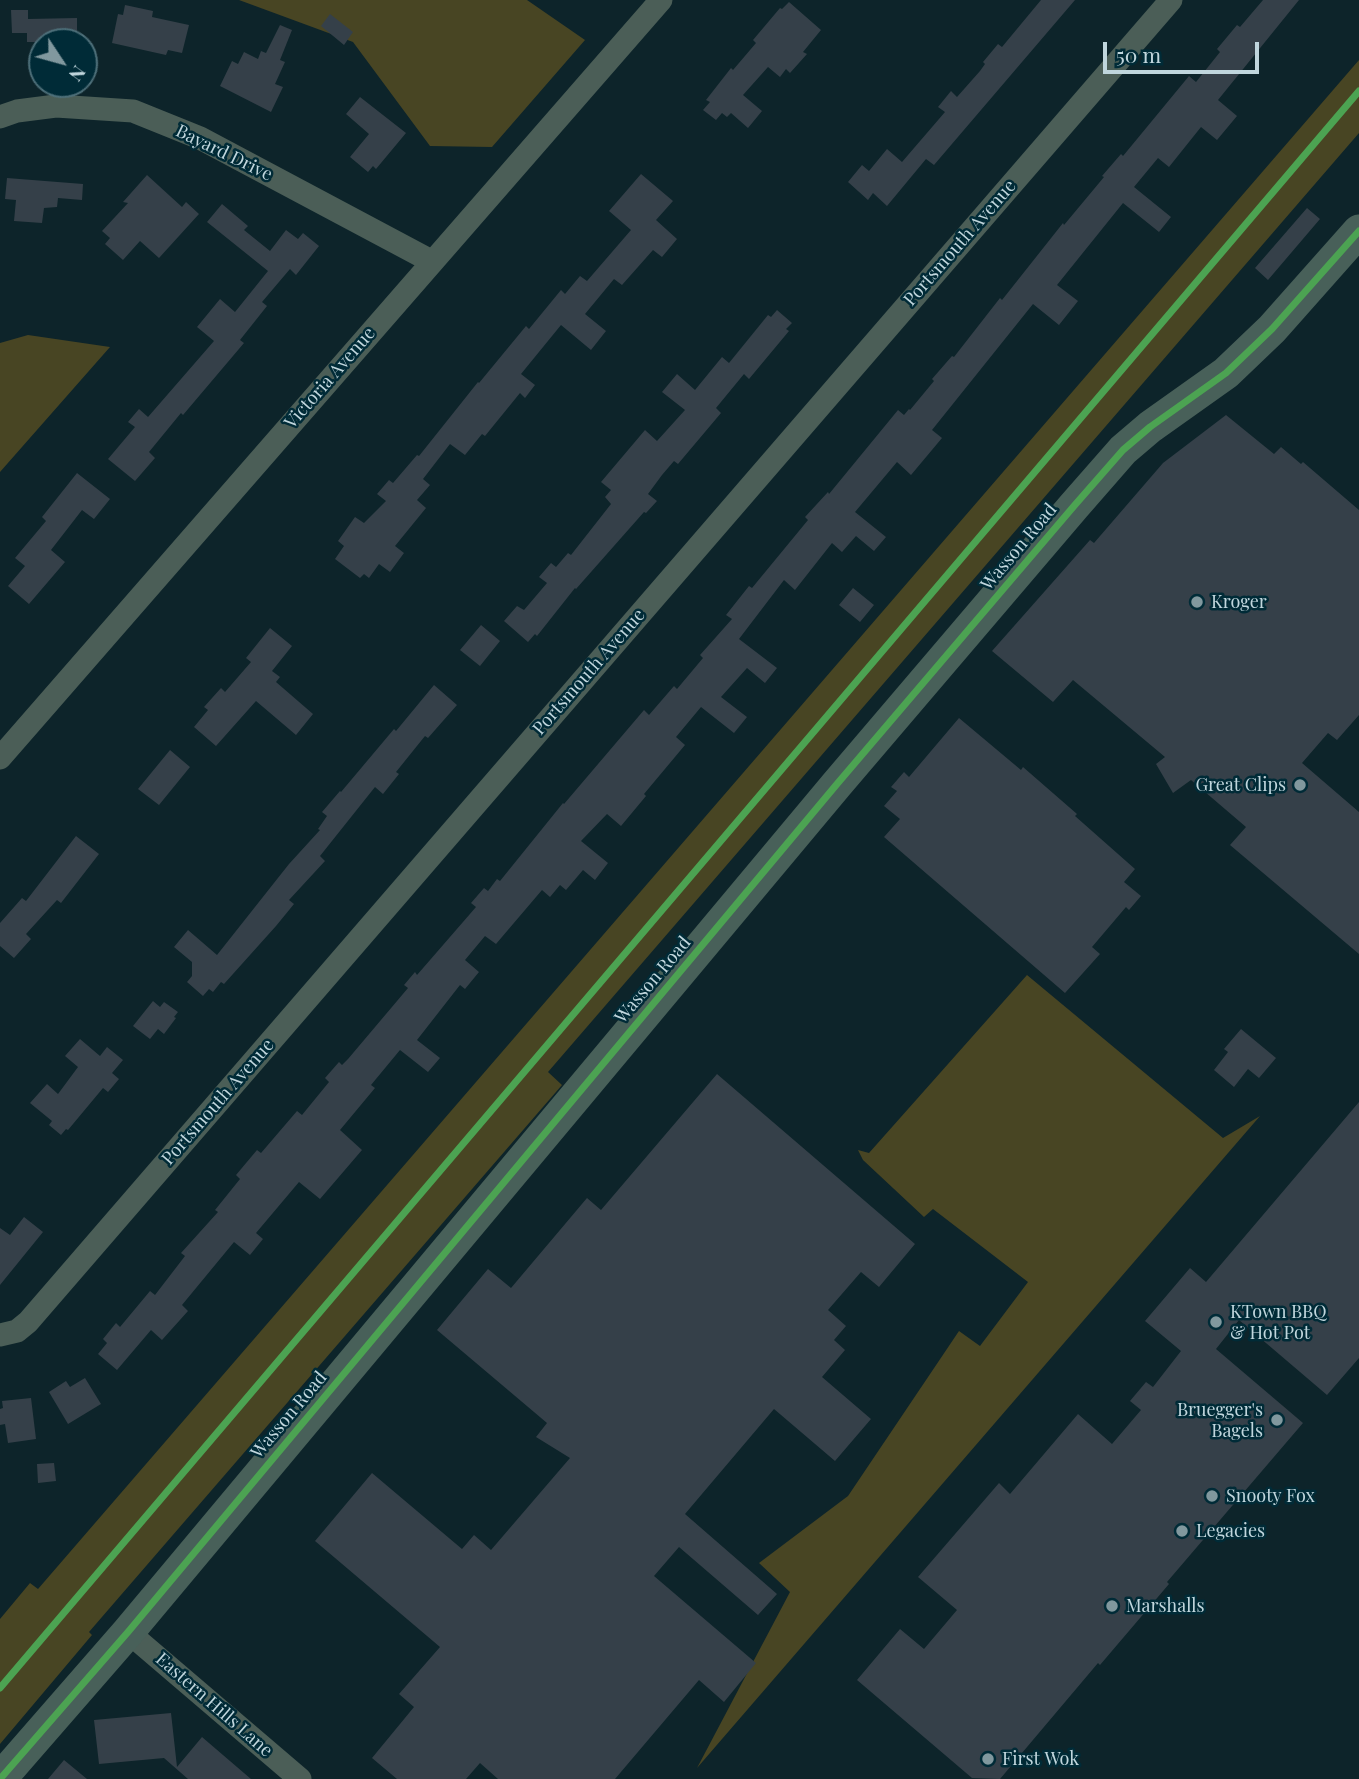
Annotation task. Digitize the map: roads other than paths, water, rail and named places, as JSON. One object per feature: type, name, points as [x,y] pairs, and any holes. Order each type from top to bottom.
[{"type":"street","name":"Victoria Avenue","points":[[0,758],[661,0]]},
{"type":"street","name":"Portsmouth Avenue","points":[[0,1335],[17,1331],[29,1322],[1171,0]]},
{"type":"street","name":"Bayard Drive","points":[[0,117],[18,111],[56,106],[133,111],[200,138],[431,261]]},
{"type":"street","name":"Wasson Road","points":[[1,1779],[128,1632],[830,793],[1090,487],[1132,442],[1226,373],[1272,329],[1359,231]]},
{"type":"street","name":"Eastern Hills Lane","points":[[128,1632],[300,1779]]},
{"type":"place","name":"Kroger","points":[[1197,602]]},
{"type":"place","name":"Great Clips","points":[[1300,785]]},
{"type":"place","name":"KTown BBQ & Hot Pot","points":[[1216,1322]]},
{"type":"place","name":"Bruegger's Bagels","points":[[1277,1420]]},
{"type":"place","name":"Snooty Fox","points":[[1212,1496]]},
{"type":"place","name":"Legacies","points":[[1182,1531]]},
{"type":"place","name":"Marshalls","points":[[1112,1606]]},
{"type":"place","name":"First Wok","points":[[988,1759]]}]
